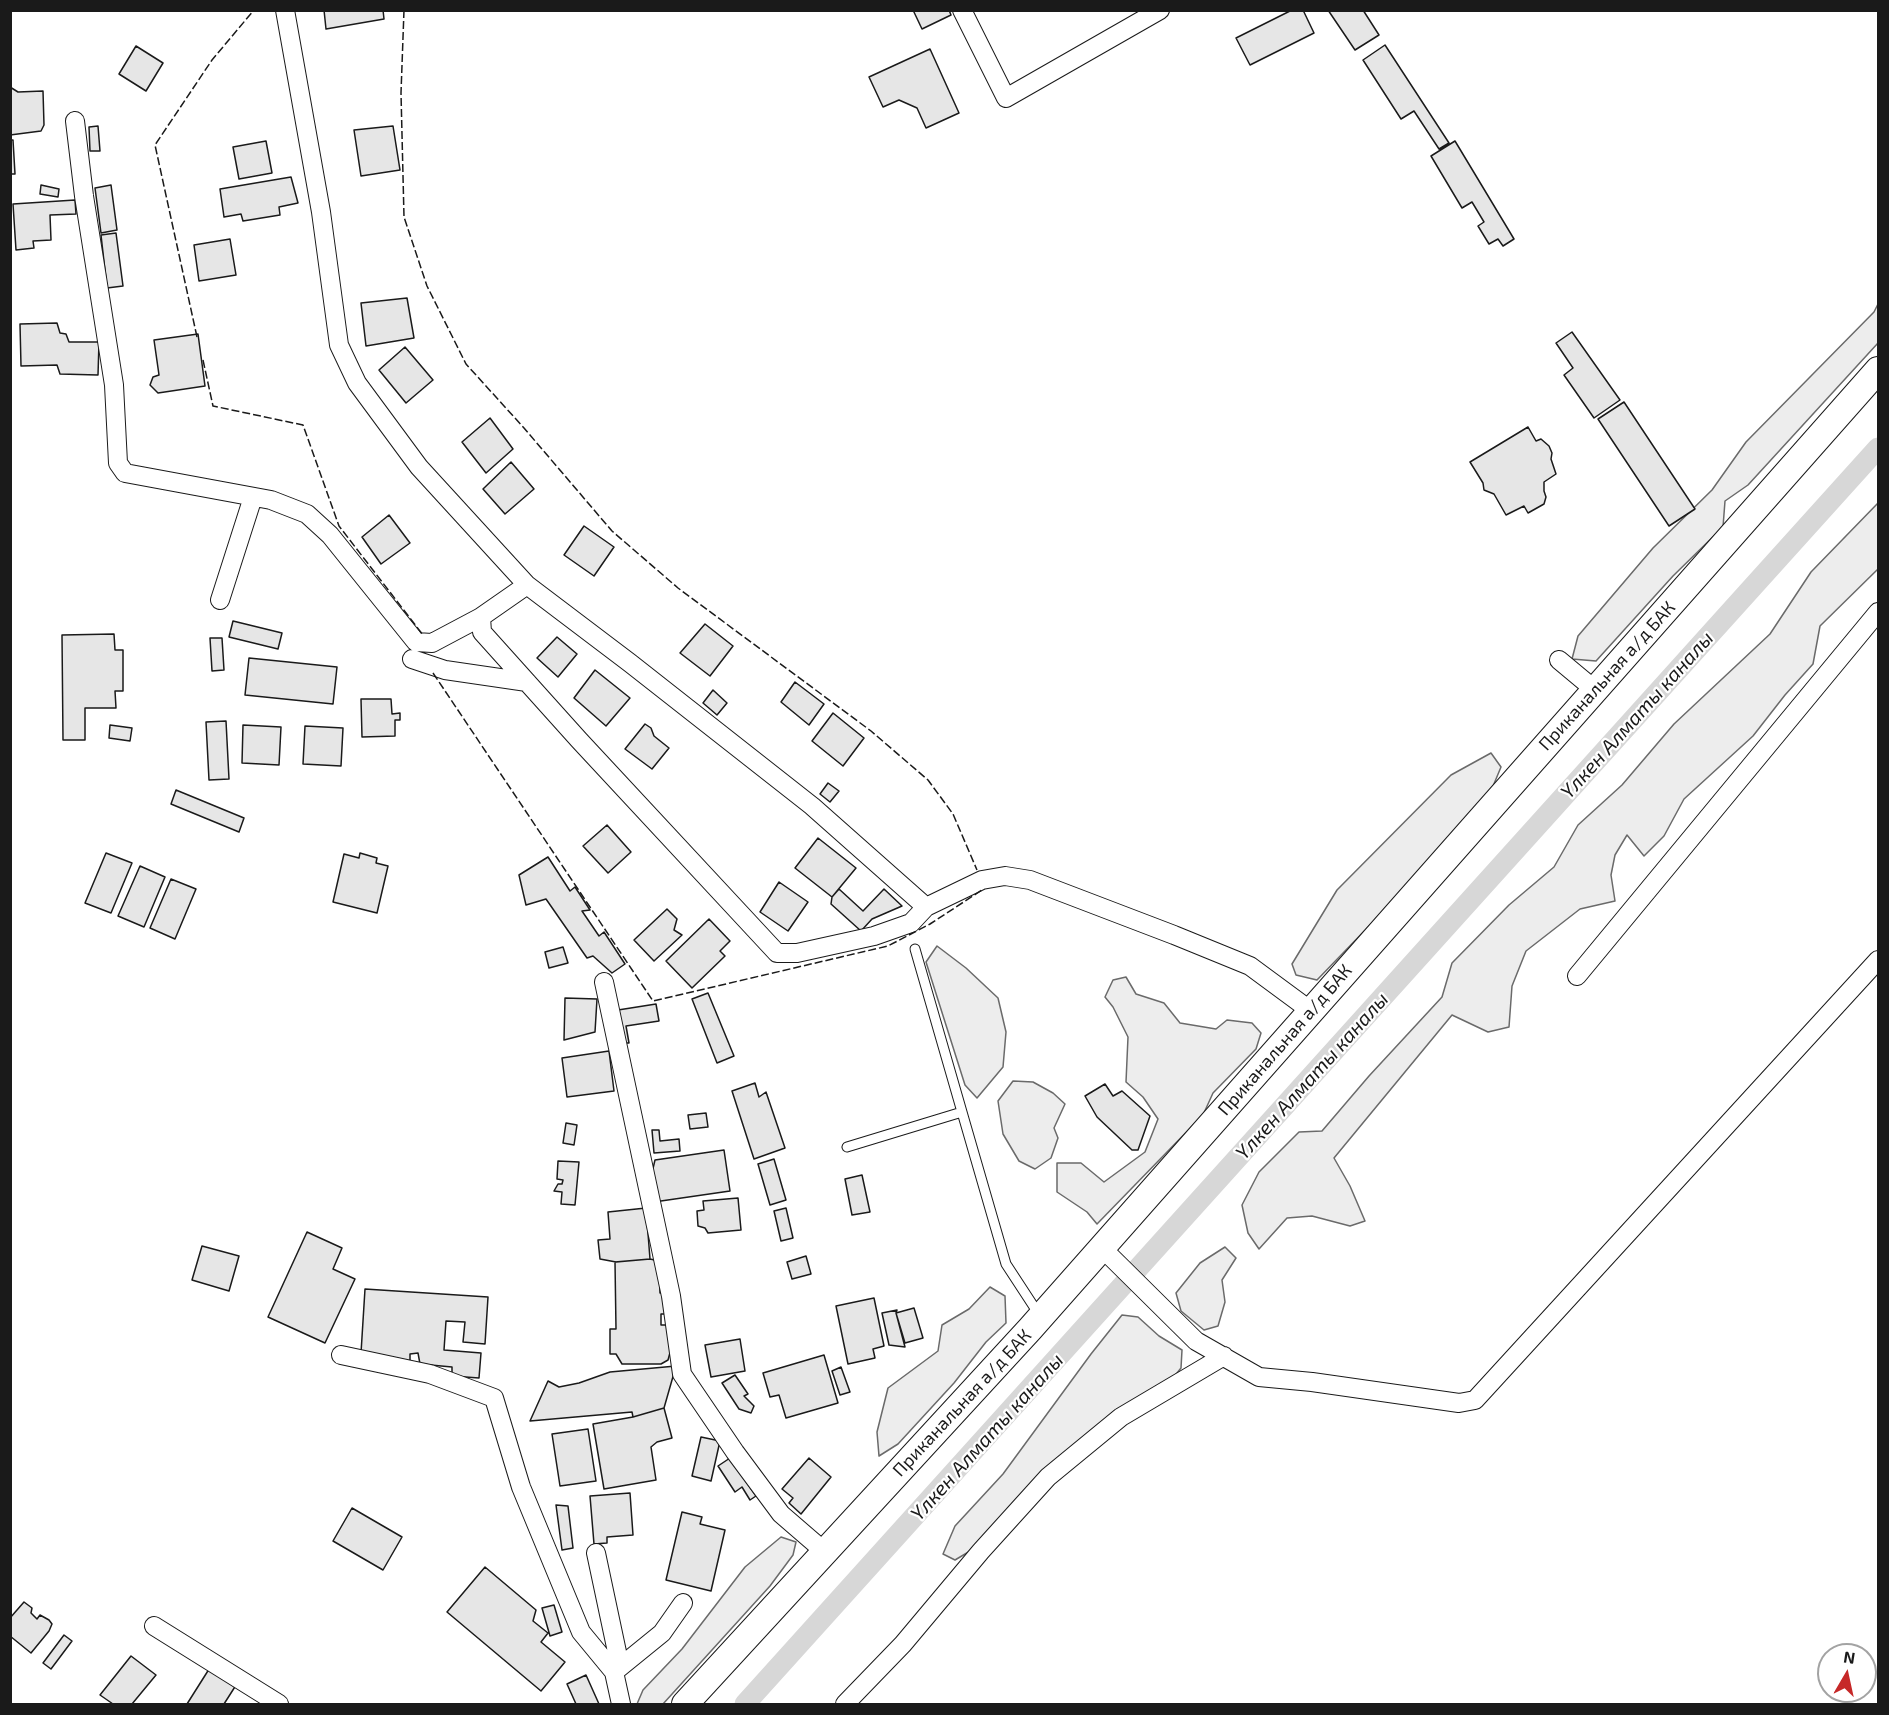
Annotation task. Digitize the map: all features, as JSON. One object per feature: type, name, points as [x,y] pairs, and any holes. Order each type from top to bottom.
[{"type":"main road","name":"Приканальная а/д БАК","points":[[685,1704],[1102,1249],[1878,370]]},
{"type":"street","points":[[285,10],[321,212],[339,345],[357,383],[419,467],[527,585],[812,806],[926,907]]},
{"type":"street","points":[[962,10],[1006,98],[1160,10]]},
{"type":"street","points":[[75,121],[84,196],[114,385],[118,463],[125,473],[271,500],[307,514],[330,535],[417,642],[432,643],[481,617],[527,585]]},
{"type":"street","points":[[220,600],[254,497]]},
{"type":"street","points":[[1577,976],[1878,612]]},
{"type":"street","points":[[481,617],[482,632],[777,953],[797,953],[874,936],[910,924],[926,907],[982,880],[1005,876],[1030,880],[1250,966],[1311,1011]]},
{"type":"street","points":[[412,659],[445,670],[527,682]]},
{"type":"street","points":[[1559,660],[1596,690]]},
{"type":"street","points":[[1102,1249],[1196,1341],[1258,1377],[1312,1382],[1459,1403],[1475,1400],[1878,960]]},
{"type":"street","points":[[604,982],[671,1296],[682,1374],[781,1514],[825,1552]]},
{"type":"street","points":[[340,1355],[430,1374],[494,1398],[521,1487],[581,1632],[614,1672]]},
{"type":"street","points":[[845,1704],[903,1644],[981,1551],[1048,1477],[1121,1417],[1224,1356]]},
{"type":"street","points":[[596,1553],[617,1652],[614,1672],[621,1704]]},
{"type":"street","points":[[614,1672],[662,1633],[683,1603]]},
{"type":"street","points":[[154,1626],[279,1704]]},
{"type":"lane","points":[[915,949],[1006,1264],[1041,1317]]},
{"type":"lane","points":[[847,1147],[962,1112]]},
{"type":"shaded area","points":[[1878,304],[1878,343],[1748,485],[1725,501],[1723,527],[1673,576],[1596,661],[1572,659],[1578,636],[1653,548],[1712,490],[1746,442],[1874,312]]},
{"type":"shaded area","points":[[1878,503],[1878,569],[1820,626],[1813,664],[1753,736],[1684,799],[1664,836],[1644,856],[1627,835],[1615,855],[1611,875],[1615,901],[1580,909],[1526,951],[1512,986],[1509,1027],[1488,1032],[1452,1015],[1334,1158],[1350,1186],[1365,1221],[1350,1226],[1312,1216],[1287,1218],[1259,1249],[1248,1233],[1242,1205],[1259,1172],[1299,1132],[1322,1131],[1442,997],[1452,963],[1509,905],[1554,867],[1578,825],[1622,785],[1674,724],[1770,634],[1811,572]]},
{"type":"shaded area","points":[[1491,753],[1501,767],[1491,791],[1372,923],[1317,980],[1296,975],[1292,964],[1337,890],[1451,775]]},
{"type":"shaded area","points":[[937,946],[966,968],[998,998],[1006,1032],[1003,1067],[977,1098],[965,1085],[926,962]]},
{"type":"shaded area","points":[[1126,977],[1136,994],[1164,1003],[1180,1023],[1216,1029],[1227,1020],[1252,1023],[1261,1033],[1256,1049],[1213,1093],[1203,1115],[1097,1224],[1087,1212],[1057,1192],[1057,1163],[1081,1163],[1104,1182],[1145,1152],[1158,1119],[1143,1097],[1126,1082],[1128,1037],[1113,1007],[1105,997],[1113,980]]},
{"type":"shaded area","points":[[1013,1081],[1033,1082],[1053,1093],[1065,1104],[1054,1128],[1058,1138],[1051,1158],[1035,1169],[1019,1161],[1003,1134],[998,1101]]},
{"type":"shaded area","points":[[1225,1247],[1236,1258],[1222,1280],[1225,1302],[1218,1326],[1204,1330],[1181,1311],[1176,1293],[1200,1263]]},
{"type":"shaded area","points":[[990,1287],[1005,1296],[1006,1323],[986,1342],[954,1383],[898,1444],[879,1456],[877,1432],[888,1388],[938,1351],[942,1325],[969,1309]]},
{"type":"shaded area","points":[[1122,1315],[1138,1317],[1159,1336],[1182,1350],[1181,1368],[1169,1383],[987,1541],[955,1560],[943,1554],[955,1526],[1003,1474]]},
{"type":"shaded area","points":[[781,1537],[796,1542],[793,1555],[770,1586],[663,1704],[637,1704],[643,1690],[682,1649],[745,1567]]},
{"type":"building","points":[[324,10],[383,10],[384,19],[326,29]]},
{"type":"building","points":[[913,10],[949,10],[951,15],[922,29]]},
{"type":"building","points":[[1292,10],[1303,10],[1314,33],[1250,65],[1236,38]]},
{"type":"building","points":[[1328,10],[1363,10],[1379,35],[1355,50]]},
{"type":"building","points":[[1385,45],[1449,143],[1439,149],[1414,111],[1401,119],[1363,60]]},
{"type":"building","points":[[136,46],[163,63],[146,91],[119,74]]},
{"type":"building","points":[[930,49],[959,113],[926,128],[917,108],[899,100],[883,107],[869,77]]},
{"type":"building","points":[[10,87],[18,92],[43,91],[44,125],[41,131],[10,135]]},
{"type":"building","points":[[98,126],[100,151],[90,151],[89,127]]},
{"type":"building","points":[[393,126],[400,170],[361,176],[354,130]]},
{"type":"building","points":[[10,140],[13,140],[15,174],[10,174]]},
{"type":"building","points":[[266,141],[272,173],[239,179],[233,147]]},
{"type":"building","points":[[1455,141],[1514,239],[1503,246],[1498,239],[1489,244],[1478,226],[1484,222],[1472,202],[1462,208],[1431,156]]},
{"type":"building","points":[[291,177],[298,203],[279,207],[280,215],[243,221],[241,214],[224,217],[220,189]]},
{"type":"building","points":[[41,185],[59,189],[58,197],[40,194]]},
{"type":"building","points":[[111,185],[117,230],[101,233],[95,188]]},
{"type":"building","points":[[75,200],[76,214],[50,215],[51,240],[33,241],[34,248],[16,250],[13,204]]},
{"type":"building","points":[[116,233],[123,286],[107,288],[101,235]]},
{"type":"building","points":[[230,239],[236,275],[199,281],[194,245]]},
{"type":"building","points":[[407,298],[414,338],[366,346],[361,303]]},
{"type":"building","points":[[57,323],[60,333],[66,334],[69,342],[99,342],[98,375],[60,374],[57,365],[21,366],[20,324]]},
{"type":"building","points":[[1572,332],[1620,400],[1594,418],[1564,375],[1573,368],[1556,343]]},
{"type":"building","points":[[198,334],[205,386],[158,393],[150,385],[153,377],[159,375],[154,340]]},
{"type":"building","points":[[405,347],[433,380],[406,403],[379,370]]},
{"type":"building","points":[[1624,402],[1695,509],[1669,526],[1598,419]]},
{"type":"building","points":[[490,418],[513,449],[486,473],[462,442]]},
{"type":"building","points":[[1528,427],[1536,441],[1541,439],[1549,446],[1556,474],[1544,482],[1546,497],[1544,504],[1528,513],[1524,506],[1506,515],[1494,494],[1484,490],[1483,483],[1470,462]]},
{"type":"building","points":[[511,462],[534,489],[505,514],[483,489]]},
{"type":"building","points":[[389,515],[410,543],[381,564],[362,537]]},
{"type":"building","points":[[584,526],[614,547],[594,576],[564,555]]},
{"type":"building","points":[[233,621],[282,633],[278,649],[229,637]]},
{"type":"building","points":[[705,624],[733,646],[710,676],[680,653]]},
{"type":"building","points":[[114,634],[115,650],[123,650],[123,691],[115,691],[116,708],[85,708],[85,740],[63,740],[62,635]]},
{"type":"building","points":[[557,637],[577,654],[558,677],[537,658]]},
{"type":"building","points":[[210,638],[222,638],[224,670],[212,671]]},
{"type":"building","points":[[249,658],[337,667],[333,704],[245,695]]},
{"type":"building","points":[[595,670],[630,698],[606,726],[574,698]]},
{"type":"building","points":[[795,682],[824,704],[809,725],[781,702]]},
{"type":"building","points":[[713,690],[727,703],[717,715],[703,703]]},
{"type":"building","points":[[361,699],[391,699],[392,714],[400,713],[400,720],[395,720],[395,736],[362,737]]},
{"type":"building","points":[[833,713],[864,738],[843,766],[812,741]]},
{"type":"building","points":[[226,721],[229,779],[209,780],[206,722]]},
{"type":"building","points":[[645,724],[651,728],[654,736],[669,748],[652,769],[625,749]]},
{"type":"building","points":[[110,725],[132,728],[130,741],[109,738]]},
{"type":"building","points":[[243,725],[281,727],[279,765],[242,763]]},
{"type":"building","points":[[305,726],[343,728],[341,766],[303,764]]},
{"type":"building","points":[[828,783],[839,791],[830,802],[820,794]]},
{"type":"building","points":[[176,790],[244,818],[239,832],[171,804]]},
{"type":"building","points":[[607,825],[631,852],[608,873],[583,846]]},
{"type":"building","points":[[818,838],[856,868],[832,897],[795,868]]},
{"type":"building","points":[[106,853],[132,863],[111,913],[85,903]]},
{"type":"building","points":[[360,853],[377,858],[376,863],[388,866],[377,913],[333,902],[344,854],[359,858]]},
{"type":"building","points":[[548,857],[570,891],[575,887],[590,910],[582,911],[599,936],[604,932],[625,964],[612,973],[593,956],[587,958],[546,899],[526,905],[519,875]]},
{"type":"building","points":[[140,866],[165,877],[144,927],[118,916]]},
{"type":"building","points":[[171,879],[196,889],[175,939],[150,928]]},
{"type":"building","points":[[779,882],[808,902],[788,931],[760,912]]},
{"type":"building","points":[[839,889],[863,911],[884,889],[902,906],[872,919],[861,931],[831,904],[832,897]]},
{"type":"building","points":[[667,909],[677,919],[674,930],[682,935],[654,961],[634,940]]},
{"type":"building","points":[[709,919],[730,941],[720,951],[725,956],[692,988],[666,961]]},
{"type":"building","points":[[563,947],[568,963],[549,968],[545,952]]},
{"type":"building","points":[[708,993],[734,1056],[717,1063],[692,999]]},
{"type":"building","points":[[565,998],[597,999],[595,1032],[564,1040]]},
{"type":"building","points":[[656,1004],[659,1021],[626,1026],[629,1043],[624,1043],[618,1010]]},
{"type":"building","points":[[609,1051],[614,1091],[567,1097],[562,1058]]},
{"type":"building","points":[[755,1083],[759,1097],[766,1092],[785,1148],[754,1159],[732,1091]]},
{"type":"building","points":[[1105,1084],[1113,1096],[1122,1091],[1150,1116],[1138,1150],[1132,1150],[1097,1117],[1085,1096]]},
{"type":"building","points":[[706,1113],[708,1127],[690,1129],[688,1115]]},
{"type":"building","points":[[566,1123],[577,1125],[574,1145],[563,1143]]},
{"type":"building","points":[[652,1130],[659,1130],[660,1141],[679,1139],[680,1151],[654,1153]]},
{"type":"building","points":[[724,1150],[730,1191],[654,1202],[651,1177],[655,1160]]},
{"type":"building","points":[[774,1159],[786,1200],[770,1205],[758,1164]]},
{"type":"building","points":[[558,1161],[579,1162],[575,1205],[561,1204],[562,1192],[554,1191],[563,1180],[557,1179]]},
{"type":"building","points":[[862,1175],[870,1212],[852,1215],[845,1179]]},
{"type":"building","points":[[738,1198],[741,1230],[708,1233],[705,1228],[698,1226],[697,1211],[704,1210],[703,1201]]},
{"type":"building","points":[[646,1208],[650,1259],[616,1262],[600,1259],[598,1240],[610,1239],[608,1212]]},
{"type":"building","points":[[786,1208],[793,1238],[781,1241],[774,1211]]},
{"type":"building","points":[[307,1232],[342,1248],[333,1269],[355,1279],[325,1343],[268,1317]]},
{"type":"building","points":[[202,1246],[239,1256],[229,1291],[192,1280]]},
{"type":"building","points":[[806,1256],[811,1274],[792,1279],[787,1262]]},
{"type":"building","points":[[650,1259],[659,1261],[660,1293],[668,1293],[669,1314],[661,1314],[661,1325],[671,1325],[671,1349],[668,1360],[661,1364],[622,1364],[616,1354],[610,1354],[610,1329],[616,1329],[615,1262]]},
{"type":"building","points":[[365,1289],[488,1297],[485,1344],[463,1342],[465,1322],[446,1321],[444,1350],[481,1353],[479,1378],[452,1376],[452,1367],[420,1364],[418,1353],[410,1354],[410,1363],[361,1353]]},
{"type":"building","points":[[874,1298],[884,1346],[873,1349],[875,1358],[848,1364],[836,1306]]},
{"type":"building","points":[[914,1308],[923,1338],[905,1343],[896,1313]]},
{"type":"building","points":[[897,1310],[905,1347],[889,1345],[882,1313]]},
{"type":"building","points":[[740,1339],[745,1371],[711,1377],[705,1345]]},
{"type":"building","points":[[824,1355],[838,1403],[786,1418],[779,1395],[770,1397],[763,1373]]},
{"type":"building","points":[[676,1366],[664,1408],[633,1417],[632,1412],[530,1421],[548,1381],[559,1387],[579,1383],[610,1372]]},
{"type":"building","points":[[841,1367],[850,1392],[840,1395],[832,1371]]},
{"type":"building","points":[[735,1375],[748,1394],[744,1396],[754,1406],[751,1413],[739,1409],[722,1383]]},
{"type":"building","points":[[664,1408],[672,1438],[657,1442],[651,1447],[656,1480],[604,1489],[593,1424],[633,1417]]},
{"type":"building","points":[[588,1429],[596,1481],[560,1486],[552,1434]]},
{"type":"building","points":[[701,1437],[720,1441],[711,1481],[692,1476]]},
{"type":"building","points":[[730,1458],[756,1496],[750,1500],[742,1487],[735,1492],[718,1466]]},
{"type":"building","points":[[809,1458],[831,1477],[801,1514],[789,1503],[793,1498],[782,1489]]},
{"type":"building","points":[[630,1493],[633,1535],[607,1537],[607,1543],[594,1544],[590,1496]]},
{"type":"building","points":[[556,1505],[568,1506],[573,1548],[562,1550]]},
{"type":"building","points":[[352,1508],[402,1537],[383,1570],[333,1541]]},
{"type":"building","points":[[682,1512],[702,1517],[700,1524],[725,1530],[711,1591],[666,1580]]},
{"type":"building","points":[[485,1567],[536,1610],[533,1621],[548,1633],[541,1642],[565,1662],[541,1691],[447,1612]]},
{"type":"building","points":[[24,1602],[32,1608],[31,1613],[37,1619],[40,1615],[52,1624],[31,1653],[10,1636],[10,1618]]},
{"type":"building","points":[[554,1605],[562,1632],[550,1636],[542,1608]]},
{"type":"building","points":[[64,1635],[72,1641],[51,1669],[43,1663]]},
{"type":"building","points":[[131,1656],[156,1675],[132,1704],[113,1704],[100,1695]]},
{"type":"building","points":[[211,1666],[238,1682],[224,1704],[187,1704]]},
{"type":"building","points":[[586,1675],[599,1704],[576,1704],[567,1684]]},
{"type":"waterway","name":"Үлкен Алматы каналы","points":[[745,1704],[1878,448]]},
{"type":"fence","points":[[197,337],[155,145],[212,60],[254,10]]},
{"type":"fence","points":[[404,10],[401,93],[404,217],[427,286],[466,364],[612,531],[678,588],[871,731],[928,780],[953,814],[977,870]]},
{"type":"fence","points":[[203,360],[213,406],[303,425],[339,526],[423,635]]},
{"type":"fence","points":[[433,673],[653,1001],[888,946],[930,924],[982,890]]}]
